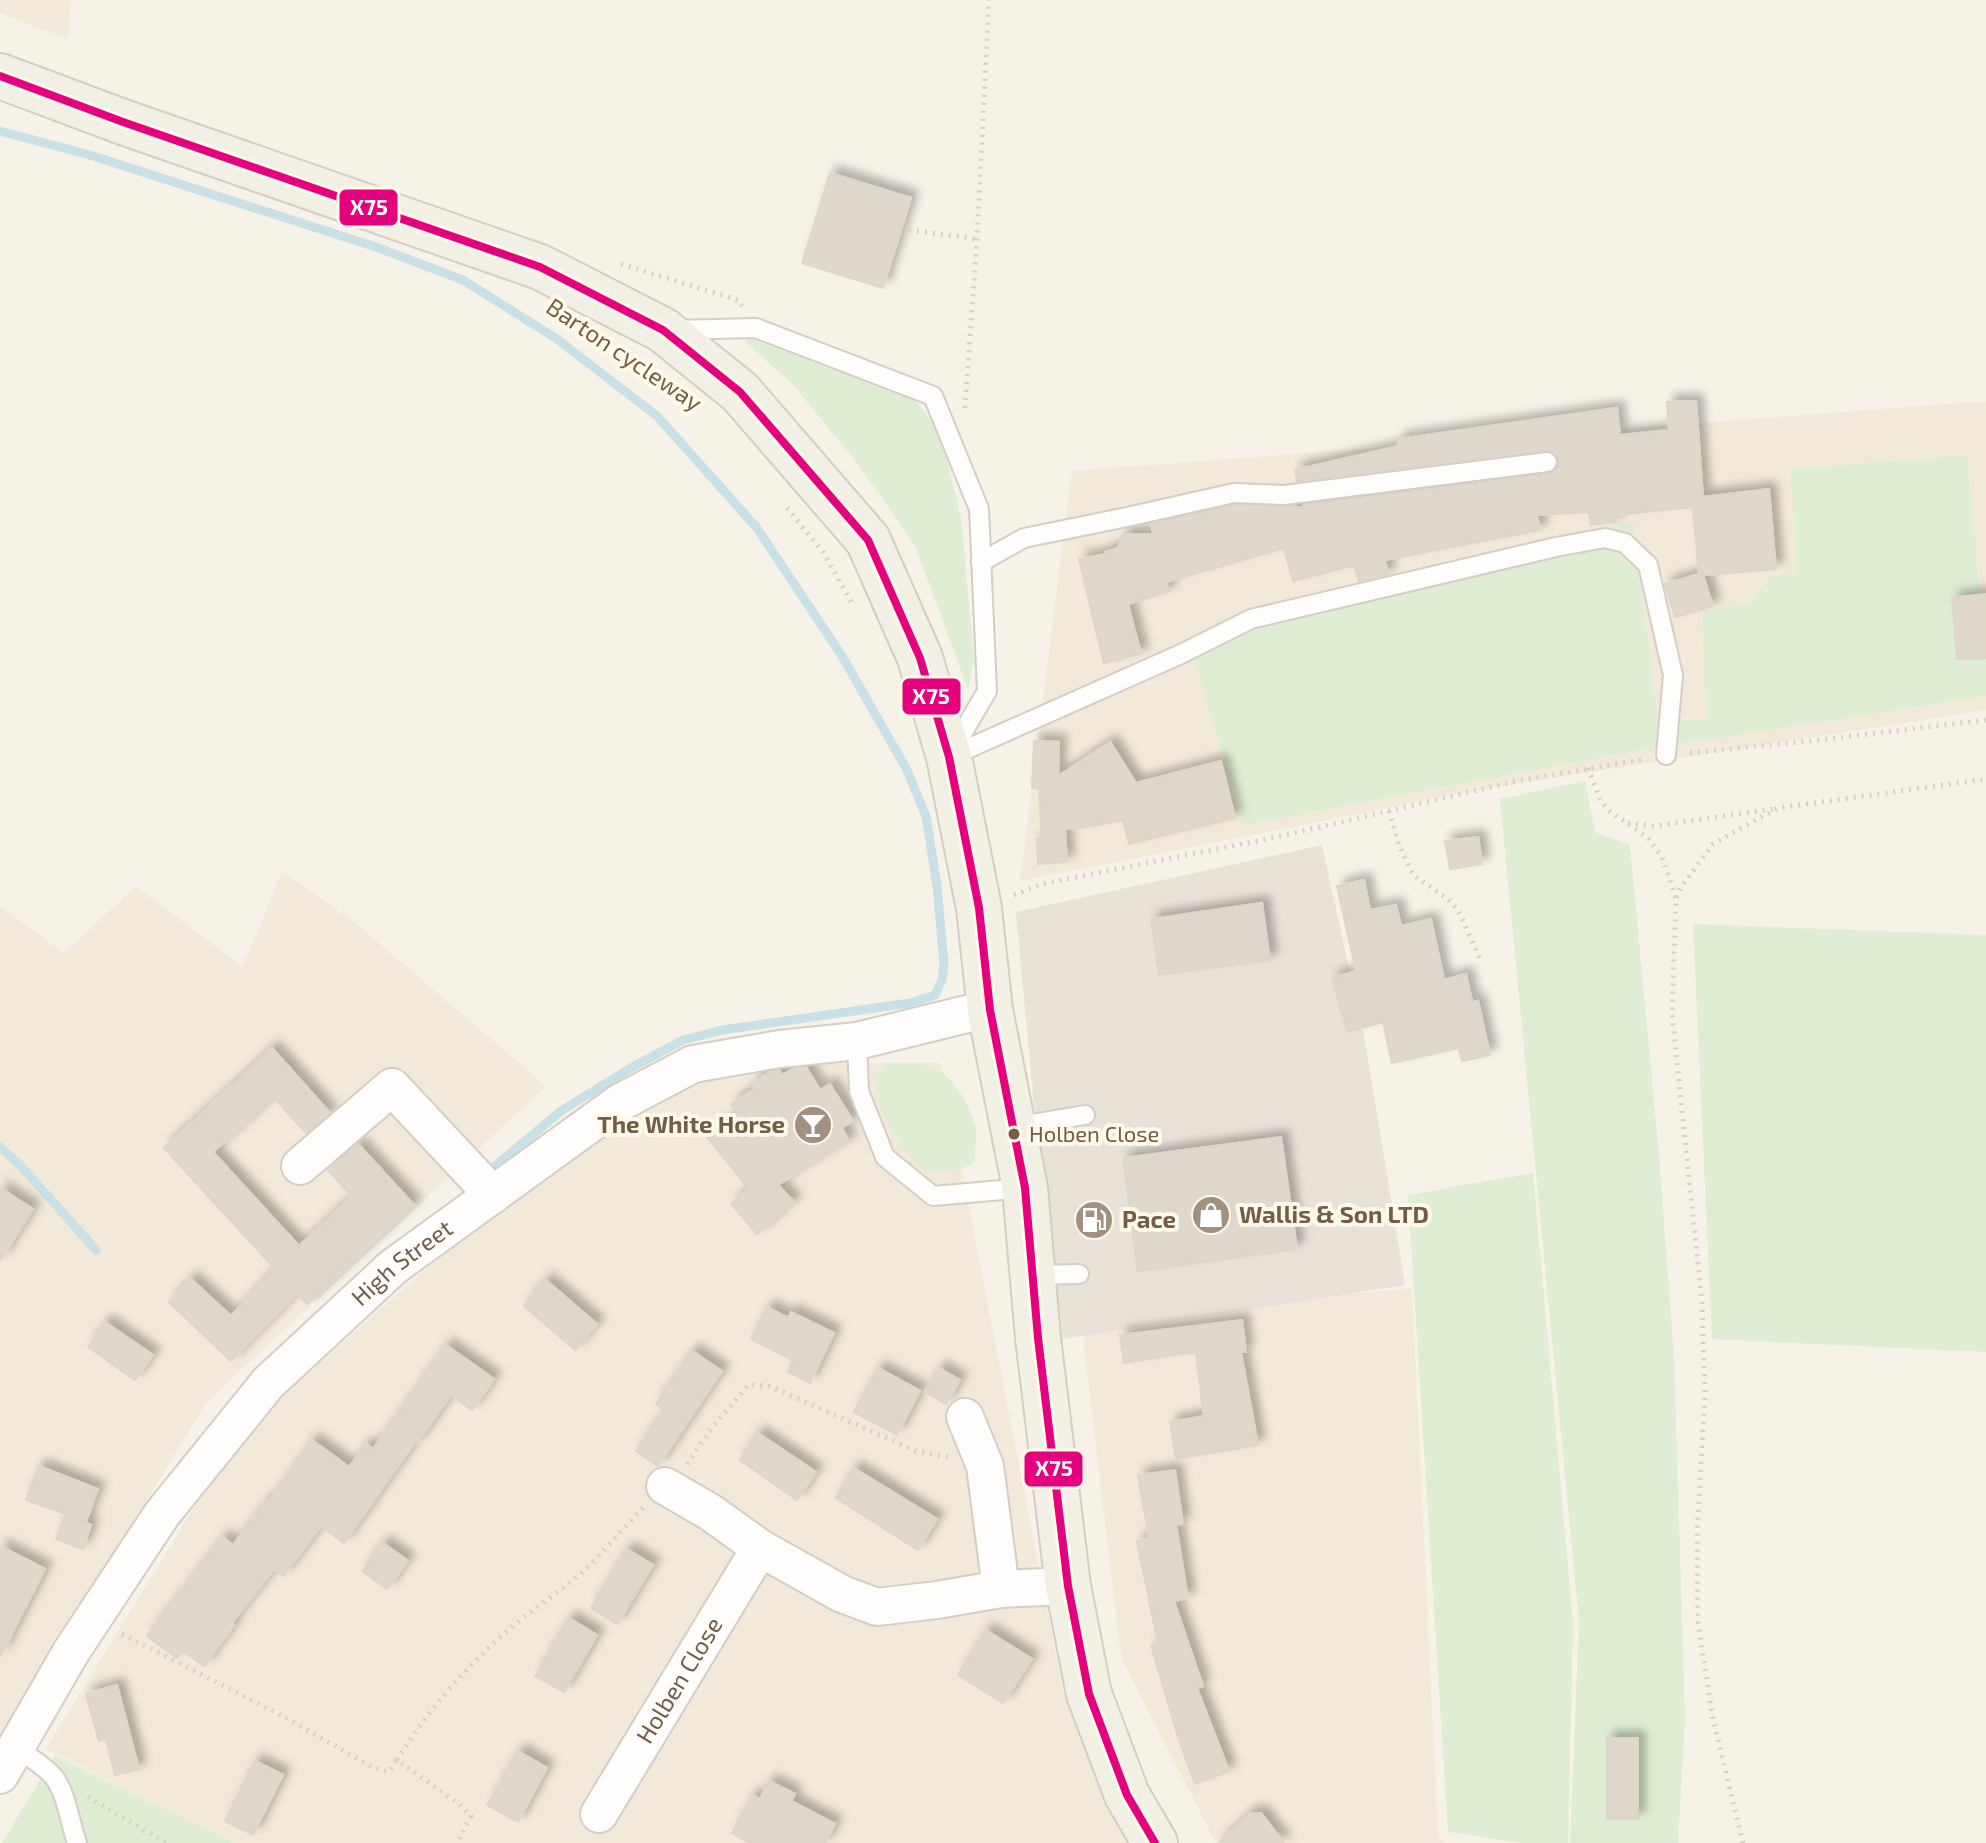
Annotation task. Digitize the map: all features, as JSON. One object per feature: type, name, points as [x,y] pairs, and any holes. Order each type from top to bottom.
[{"type":"main road","points":[[0,76],[540,267],[663,330],[740,392],[868,540],[920,658],[949,757],[979,908],[990,1010],[1025,1188],[1038,1338],[1068,1586],[1089,1694],[1127,1795],[1155,1843]]},
{"type":"street","name":"High Street","points":[[8,1762],[71,1652],[162,1514],[268,1383],[393,1267],[619,1103],[693,1064],[780,1049],[857,1041],[990,1010]]},
{"type":"street","points":[[300,1166],[392,1087],[493,1195]]},
{"type":"street","points":[[965,1417],[985,1466],[1001,1589]]},
{"type":"street","points":[[665,1486],[710,1512],[760,1548],[842,1594],[877,1607],[1001,1589],[1068,1586]]},
{"type":"street","name":"Holben Close","points":[[599,1814],[760,1548]]},
{"type":"lane","points":[[663,330],[756,328],[933,396],[979,509],[987,691],[949,757]]},
{"type":"lane","points":[[981,562],[1024,538],[1234,493],[1284,495],[1547,462]]},
{"type":"lane","points":[[949,757],[1181,654],[1251,619],[1605,538],[1625,543],[1648,565],[1673,675],[1666,755]]},
{"type":"lane","points":[[857,1041],[859,1091],[885,1157],[933,1196],[1025,1188]]},
{"type":"lane","points":[[1014,1127],[1085,1115]]},
{"type":"lane","points":[[1033,1275],[1079,1274]]},
{"type":"lane","points":[[8,1762],[49,1772],[56,1780],[77,1843]]},
{"type":"path","points":[[961,465],[989,0]]},
{"type":"path","points":[[909,230],[977,239]]},
{"type":"path","name":"Barton cycleway","points":[[618,350],[655,374]]},
{"type":"path","points":[[784,504],[823,552],[859,615]]},
{"type":"path","points":[[979,908],[1042,884],[1277,837],[1517,781],[1666,755],[1986,720]]},
{"type":"path","points":[[1588,768],[1600,799],[1608,810],[1648,838],[1662,857],[1676,898],[1672,1014],[1702,1303],[1705,1395],[1697,1533],[1698,1622],[1713,1719],[1743,1843]]},
{"type":"path","points":[[1627,823],[1654,826],[1986,779]]},
{"type":"path","points":[[1676,898],[1713,844],[1778,808]]},
{"type":"path","points":[[1389,811],[1399,845],[1413,875],[1448,899],[1458,910],[1481,961]]},
{"type":"path","points":[[93,1620],[277,1713],[372,1767],[388,1772],[397,1760],[471,1816],[457,1843]]},
{"type":"path","points":[[56,1780],[166,1843]]},
{"type":"shaded area","points":[[0,0],[71,0],[68,39],[0,13]]},
{"type":"shaded area","points":[[1986,402],[1986,710],[1489,788],[1020,881],[1072,471]]},
{"type":"shaded area","points":[[1322,845],[1364,1037],[1405,1285],[1063,1339],[1034,1105],[1016,912]]},
{"type":"shaded area","points":[[282,871],[353,921],[546,1086],[207,1402],[0,1737],[0,906],[64,953],[136,886],[243,967]]},
{"type":"shaded area","points":[[704,1063],[941,1063],[1062,1687],[1139,1843],[233,1843],[46,1749],[239,1434],[508,1197]]},
{"type":"shaded area","points":[[1412,1288],[1438,1835],[1444,1843],[1216,1843],[1121,1658],[1081,1320]]},
{"type":"green space","points":[[753,332],[911,395],[940,432],[961,517],[974,659],[968,689],[915,546],[858,464],[794,386],[746,342]]},
{"type":"green space","points":[[1967,455],[1986,662],[1986,696],[1674,745],[1674,721],[1707,719],[1702,612],[1748,603],[1771,577],[1797,572],[1791,469]]},
{"type":"green space","points":[[1633,521],[1661,746],[1244,825],[1189,642],[1219,620]]},
{"type":"green space","points":[[1585,781],[1595,832],[1630,845],[1659,1154],[1674,1357],[1685,1718],[1678,1843],[1570,1843],[1579,1621],[1500,799]]},
{"type":"green space","points":[[1693,924],[1986,935],[1986,1352],[1712,1339]]},
{"type":"green space","points":[[917,1063],[945,1074],[965,1099],[976,1127],[975,1160],[968,1166],[928,1172],[911,1158],[887,1121],[877,1096],[877,1081],[881,1072],[886,1064]]},
{"type":"green space","points":[[1533,1173],[1573,1624],[1568,1843],[1523,1843],[1448,1832],[1408,1195]]},
{"type":"green space","points":[[55,1755],[233,1843],[2,1843]]},
{"type":"building","points":[[830,173],[911,198],[883,288],[802,263]]},
{"type":"building","points":[[1696,401],[1703,497],[1769,489],[1776,569],[1703,575],[1713,606],[1675,617],[1665,584],[1699,574],[1693,507],[1615,515],[1616,522],[1591,525],[1589,512],[1537,515],[1540,530],[1385,560],[1388,574],[1359,581],[1354,565],[1293,581],[1284,548],[1166,582],[1169,591],[1128,604],[1141,654],[1104,663],[1079,559],[1118,548],[1124,534],[1153,534],[1151,524],[1235,505],[1304,508],[1303,505],[1548,474],[1555,471],[1559,461],[1556,454],[1546,450],[1297,481],[1295,470],[1398,446],[1398,439],[1617,408],[1620,435],[1669,430],[1667,402]]},
{"type":"building","points":[[1986,594],[1986,658],[1957,659],[1952,598]]},
{"type":"building","points":[[1034,741],[1059,742],[1058,776],[1110,742],[1136,783],[1221,761],[1235,818],[1129,844],[1123,820],[1065,829],[1067,862],[1038,864],[1037,839],[1042,839],[1039,789],[1032,788]]},
{"type":"building","points":[[1478,837],[1482,864],[1450,869],[1445,841]]},
{"type":"building","points":[[1364,880],[1370,910],[1396,905],[1401,926],[1431,919],[1444,980],[1466,974],[1472,1002],[1478,1001],[1490,1055],[1462,1061],[1459,1048],[1392,1063],[1383,1022],[1347,1032],[1332,978],[1356,971],[1337,886]]},
{"type":"building","points":[[1262,903],[1270,960],[1159,975],[1151,919]]},
{"type":"building","points":[[272,1048],[330,1113],[306,1133],[273,1097],[213,1152],[299,1246],[352,1196],[328,1170],[358,1144],[414,1205],[307,1304],[297,1293],[231,1361],[169,1302],[191,1279],[231,1316],[275,1269],[164,1148]]},
{"type":"building","name":"The White Horse","points":[[806,1067],[820,1090],[830,1084],[853,1121],[842,1128],[849,1141],[778,1185],[794,1202],[757,1234],[731,1204],[749,1189],[707,1137],[737,1114],[731,1104],[754,1089],[751,1084],[770,1072],[779,1070],[782,1075]]},
{"type":"building","name":"Wallis & Son LTD","points":[[1281,1137],[1297,1249],[1138,1271],[1123,1158]]},
{"type":"building","points":[[0,1188],[33,1209],[0,1261]]},
{"type":"building","points":[[546,1280],[597,1324],[575,1350],[524,1306]]},
{"type":"building","points":[[767,1307],[788,1318],[791,1312],[834,1333],[810,1383],[788,1372],[793,1360],[751,1339]]},
{"type":"building","points":[[1242,1320],[1246,1352],[1241,1352],[1258,1445],[1176,1459],[1170,1422],[1204,1416],[1196,1353],[1124,1363],[1120,1335]]},
{"type":"building","points":[[105,1322],[153,1355],[135,1380],[88,1347]]},
{"type":"building","points":[[446,1345],[494,1379],[472,1410],[451,1395],[344,1543],[321,1526],[283,1576],[274,1569],[232,1623],[234,1625],[204,1666],[183,1651],[177,1658],[147,1636],[223,1537],[233,1545],[267,1500],[269,1502],[312,1440],[349,1467],[366,1444],[373,1449]]},
{"type":"building","points":[[692,1351],[722,1371],[658,1466],[636,1451],[664,1410],[656,1404]]},
{"type":"building","points":[[878,1368],[920,1391],[897,1435],[854,1412]]},
{"type":"building","points":[[939,1368],[960,1380],[946,1404],[925,1392]]},
{"type":"building","points":[[758,1433],[816,1472],[797,1500],[740,1460]]},
{"type":"building","points":[[39,1466],[98,1489],[86,1522],[80,1520],[91,1525],[83,1549],[56,1539],[66,1514],[26,1500]]},
{"type":"building","points":[[854,1468],[937,1519],[918,1550],[836,1498]]},
{"type":"building","points":[[1175,1470],[1183,1524],[1176,1525],[1188,1598],[1174,1601],[1203,1686],[1197,1688],[1229,1771],[1195,1784],[1151,1645],[1158,1643],[1137,1541],[1149,1538],[1138,1475]]},
{"type":"building","points":[[383,1543],[408,1561],[387,1589],[362,1571]]},
{"type":"building","points":[[0,1546],[45,1569],[0,1657]]},
{"type":"building","points":[[627,1549],[653,1565],[617,1624],[591,1608]]},
{"type":"building","points":[[569,1618],[597,1635],[564,1692],[535,1676]]},
{"type":"building","points":[[986,1630],[1032,1659],[1003,1703],[958,1675]]},
{"type":"building","points":[[117,1685],[139,1769],[115,1775],[106,1739],[99,1741],[86,1694]]},
{"type":"building","points":[[1607,1738],[1638,1738],[1638,1819],[1607,1819]]},
{"type":"building","points":[[518,1751],[547,1768],[518,1822],[487,1805]]},
{"type":"building","points":[[255,1761],[283,1775],[253,1835],[225,1821]]},
{"type":"building","points":[[769,1781],[795,1794],[791,1801],[835,1824],[825,1843],[750,1843],[732,1833],[752,1795],[760,1799]]},
{"type":"building","points":[[1251,1813],[1261,1813],[1284,1843],[1218,1843]]},
{"type":"waterway","points":[[0,131],[90,155],[376,247],[463,280],[557,339],[657,416],[757,528],[842,656],[906,768],[926,816],[937,886],[944,964],[942,980],[935,995],[910,1003],[722,1030],[683,1040],[561,1111],[487,1173]]},
{"type":"waterway","points":[[0,1147],[96,1250]]},
{"type":"transit line","name":"X75","points":[[0,76],[540,267],[663,330],[740,392],[868,540],[920,658],[949,757],[979,908],[990,1010],[1025,1188],[1038,1338],[1068,1586],[1089,1694],[1127,1795],[1155,1843]]},
{"type":"place","name":"The White Horse","points":[[813,1125]]},
{"type":"place","name":"Holben Close","points":[[1014,1134]]},
{"type":"place","name":"Wallis & Son LTD","points":[[1211,1215]]},
{"type":"place","name":"Pace","points":[[1094,1220]]}]
